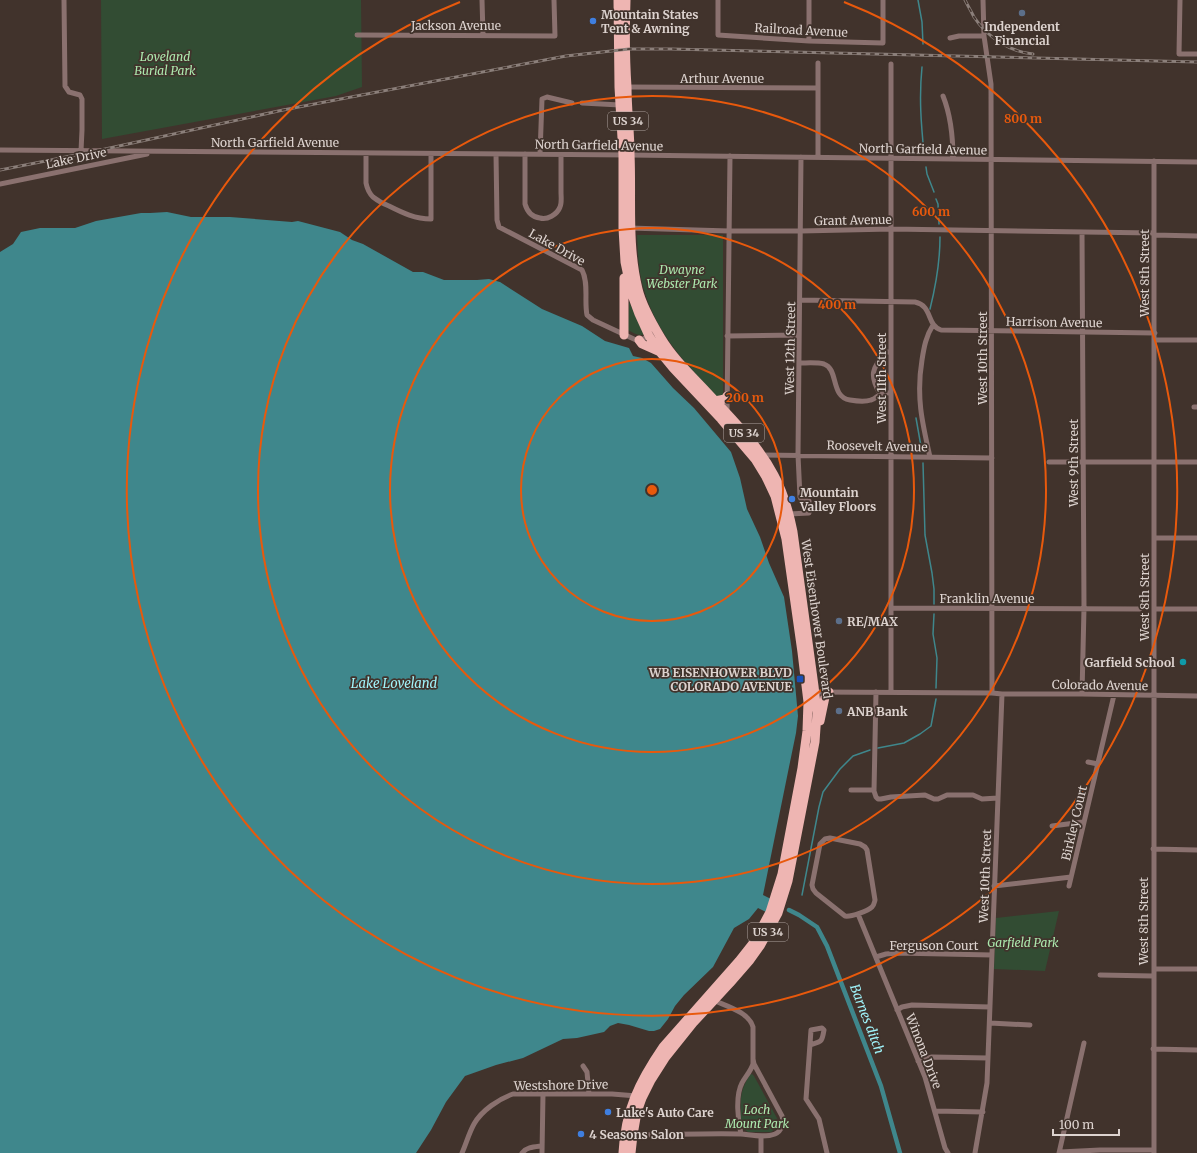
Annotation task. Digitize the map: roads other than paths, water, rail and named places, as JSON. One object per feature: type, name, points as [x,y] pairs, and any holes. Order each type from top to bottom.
[{"type":"highway","name":"US 34","points":[[618,0],[622,32]]},
{"type":"highway","name":"US 34","points":[[623,87],[622,32],[626,0]]},
{"type":"highway","name":"West Eisenhower Boulevard","points":[[623,87],[620,105],[626,155]]},
{"type":"highway","name":"West Eisenhower Boulevard","points":[[623,87],[626,155],[626,262],[632,295],[639,314],[653,333],[681,365],[715,400],[724,416],[755,459],[770,484],[778,505],[786,539],[811,692],[817,713],[815,742],[788,881],[778,913],[750,960],[730,983],[710,998]]},
{"type":"highway","name":"West Eisenhower Boulevard","points":[[622,1153],[637,1112],[638,1097],[646,1074],[663,1047],[710,998],[754,942],[770,912],[782,874],[802,768],[811,692],[793,532],[782,492],[762,455],[724,416],[672,368],[660,352],[638,290],[627,228]]},
{"type":"highway","points":[[624,335],[624,268],[626,262]]},
{"type":"highway","points":[[639,340],[642,344],[660,352]]},
{"type":"highway","points":[[715,400],[725,399],[727,396]]},
{"type":"highway","points":[[778,505],[784,512],[789,514]]},
{"type":"highway","points":[[816,728],[820,725],[825,697],[829,692]]},
{"type":"highway","name":"West Eisenhower Boulevard","points":[[629,1135],[631,1153]]},
{"type":"street","points":[[64,0],[65,86],[69,92],[80,94],[82,99],[81,151]]},
{"type":"street","points":[[482,0],[483,35]]},
{"type":"street","name":"Jackson Avenue","points":[[357,35],[555,36],[554,0]]},
{"type":"street","name":"Railroad Avenue","points":[[718,0],[718,35],[809,41],[883,43],[883,0]]},
{"type":"street","points":[[809,0],[809,41]]},
{"type":"street","name":"West 10th Street","points":[[983,0],[984,36],[991,84],[992,160],[992,693]]},
{"type":"street","points":[[1180,0],[1179,54],[1197,54]]},
{"type":"street","points":[[950,38],[959,36],[984,36]]},
{"type":"street","points":[[818,63],[818,157]]},
{"type":"street","name":"West 11th Street","points":[[891,64],[891,692]]},
{"type":"street","name":"Arthur Avenue","points":[[623,87],[818,88]]},
{"type":"street","points":[[540,154],[542,99],[547,96],[572,103]]},
{"type":"street","points":[[943,96],[948,109],[952,131],[953,159]]},
{"type":"street","points":[[582,103],[620,105]]},
{"type":"street","name":"North Garfield Avenue","points":[[0,150],[540,154],[1197,162]]},
{"type":"street","name":"Lake Drive","points":[[0,184],[156,152]]},
{"type":"street","points":[[366,153],[366,183],[372,196],[380,202],[406,215],[426,219],[431,219],[431,154]]},
{"type":"street","name":"Lake Drive","points":[[496,154],[498,227],[582,270],[585,276],[587,315],[593,320],[624,335],[639,340]]},
{"type":"street","points":[[525,154],[525,204],[534,217],[542,219],[554,214],[560,207],[561,155]]},
{"type":"street","points":[[724,416],[727,396],[730,156]]},
{"type":"street","name":"West 12th Street","points":[[789,514],[809,513],[809,501],[802,501],[800,497],[798,455],[801,157]]},
{"type":"street","name":"West 8th Street","points":[[1154,162],[1154,1152]]},
{"type":"street","name":"Grant Avenue","points":[[627,228],[729,231],[891,229],[1082,232],[1197,236]]},
{"type":"street","name":"West 9th Street","points":[[1082,232],[1084,608],[1082,694]]},
{"type":"street","points":[[800,300],[915,302],[920,304],[928,311],[933,325],[925,343],[919,380],[920,410],[930,457]]},
{"type":"street","name":"Harrison Avenue","points":[[933,325],[941,330],[1154,333]]},
{"type":"street","points":[[639,340],[653,333]]},
{"type":"street","points":[[727,336],[799,335]]},
{"type":"street","points":[[1154,340],[1197,340]]},
{"type":"street","points":[[880,394],[874,381],[874,371],[877,363],[886,352],[891,352]]},
{"type":"street","points":[[799,363],[822,364],[827,366],[831,370],[838,393],[846,400],[871,401],[880,394],[891,393]]},
{"type":"street","name":"Roosevelt Avenue","points":[[762,455],[992,458]]},
{"type":"street","points":[[1049,462],[1197,462]]},
{"type":"street","points":[[1154,538],[1197,538]]},
{"type":"street","name":"Franklin Avenue","points":[[891,608],[1140,609]]},
{"type":"street","points":[[1154,609],[1197,609]]},
{"type":"street","points":[[811,692],[992,693]]},
{"type":"street","points":[[876,692],[874,790],[875,795],[878,798],[925,795],[934,799],[947,795],[973,795],[982,799],[998,798]]},
{"type":"street","name":"Colorado Avenue","points":[[992,693],[1197,696]]},
{"type":"street","name":"West 10th Street","points":[[975,1153],[987,1083],[1002,694]]},
{"type":"street","name":"Birkley Court","points":[[1069,886],[1114,695]]},
{"type":"street","points":[[1088,762],[1098,764]]},
{"type":"street","points":[[850,790],[874,790]]},
{"type":"street","points":[[1052,826],[1083,822]]},
{"type":"street","points":[[830,838],[860,844],[867,850],[875,900],[870,909],[858,914],[848,917],[843,915],[813,889],[812,885],[820,844],[825,839],[830,838]]},
{"type":"street","points":[[1153,849],[1197,850]]},
{"type":"street","points":[[994,886],[1072,877]]},
{"type":"street","name":"Winona Drive","points":[[858,914],[918,1061],[936,1111],[945,1148],[948,1153]]},
{"type":"street","name":"Ferguson Court","points":[[876,957],[896,953],[992,955]]},
{"type":"street","points":[[1154,969],[1197,970]]},
{"type":"street","points":[[1100,975],[1153,976]]},
{"type":"street","points":[[710,998],[743,1014],[752,1023],[753,1027],[752,1068],[741,1084],[738,1095],[738,1123],[741,1134]]},
{"type":"street","points":[[897,1010],[902,1007],[912,1005],[990,1006]]},
{"type":"street","points":[[990,1023],[1030,1025]]},
{"type":"street","points":[[1084,1043],[1060,1152],[1100,1150],[1154,1152]]},
{"type":"street","points":[[810,1045],[806,1099],[819,1119],[827,1153]]},
{"type":"street","points":[[1153,1049],[1197,1050]]},
{"type":"street","points":[[918,1061],[932,1057],[988,1058]]},
{"type":"street","points":[[629,1135],[741,1134],[761,1136],[772,1135],[778,1132],[781,1129],[783,1120],[780,1110],[754,1064],[753,1059]]},
{"type":"street","points":[[583,1066],[587,1072],[589,1094]]},
{"type":"street","name":"Westshore Drive","points":[[462,1153],[478,1118],[500,1100],[513,1094],[612,1094],[638,1097]]},
{"type":"street","points":[[542,1153],[543,1094]]},
{"type":"street","points":[[936,1111],[983,1112]]},
{"type":"street","points":[[761,1136],[761,1153]]},
{"type":"street","points":[[522,1153],[525,1149],[542,1146]]},
{"type":"water","name":"Lake Loveland","points":[[167,212],[191,217],[230,217],[292,222],[298,221],[340,232],[352,240],[363,244],[413,272],[423,272],[444,280],[489,279],[500,282],[542,309],[582,326],[605,341],[629,348],[633,356],[642,358],[651,363],[673,388],[694,408],[731,452],[740,478],[747,509],[784,597],[792,651],[798,716],[796,733],[763,895],[771,899],[766,912],[758,908],[749,919],[734,928],[713,967],[684,995],[660,1029],[649,1031],[618,1023],[610,1026],[604,1032],[577,1038],[563,1039],[523,1058],[496,1065],[465,1076],[446,1102],[431,1130],[416,1153],[0,1153],[0,252],[13,244],[21,232],[40,228],[75,228],[96,221],[141,213]]},
{"type":"waterway","points":[[918,0],[922,22],[923,44]]},
{"type":"waterway","points":[[922,67],[921,110],[924,153]]},
{"type":"waterway","points":[[926,167],[934,192]]},
{"type":"waterway","points":[[936,199],[938,204],[939,224]]},
{"type":"waterway","points":[[930,309],[937,273],[940,237]]},
{"type":"waterway","points":[[916,418],[922,452]]},
{"type":"waterway","points":[[923,463],[925,535],[932,573],[934,604]]},
{"type":"waterway","points":[[934,614],[933,634],[937,658],[936,688]]},
{"type":"waterway","points":[[878,748],[904,743],[931,726],[936,699]]},
{"type":"waterway","points":[[802,895],[823,792],[840,769],[853,756],[870,750]]},
{"type":"waterway","name":"Barnes ditch","points":[[789,910],[817,927],[827,946],[881,1086],[900,1153]]},
{"type":"railway","points":[[965,0],[979,24],[992,37],[1008,47],[1024,53],[1033,54]]},
{"type":"railway","points":[[0,170],[96,151],[283,110],[566,56],[629,49],[1197,62]]},
{"type":"place","name":"Independent Financial","points":[[1022,13]]},
{"type":"place","name":"Mountain States Tent & Awning","points":[[593,21]]},
{"type":"place","name":"Mountain Valley Floors","points":[[792,499]]},
{"type":"place","name":"RE/MAX","points":[[839,621]]},
{"type":"place","name":"Garfield School","points":[[1183,662]]},
{"type":"place","name":"WB EISENHOWER BLVD COLORADO AVENUE","points":[[800,679]]},
{"type":"place","name":"ANB Bank","points":[[839,711]]},
{"type":"place","name":"Luke's Auto Care","points":[[608,1112]]},
{"type":"place","name":"4 Seasons Salon","points":[[581,1134]]},
{"type":"park label","name":"Loveland Burial Park","points":[[165,63]]},
{"type":"park label","name":"Dwayne Webster Park","points":[[682,276]]},
{"type":"park label","name":"Garfield Park","points":[[1023,942]]},
{"type":"park label","name":"Loch Mount Park","points":[[757,1116]]}]
